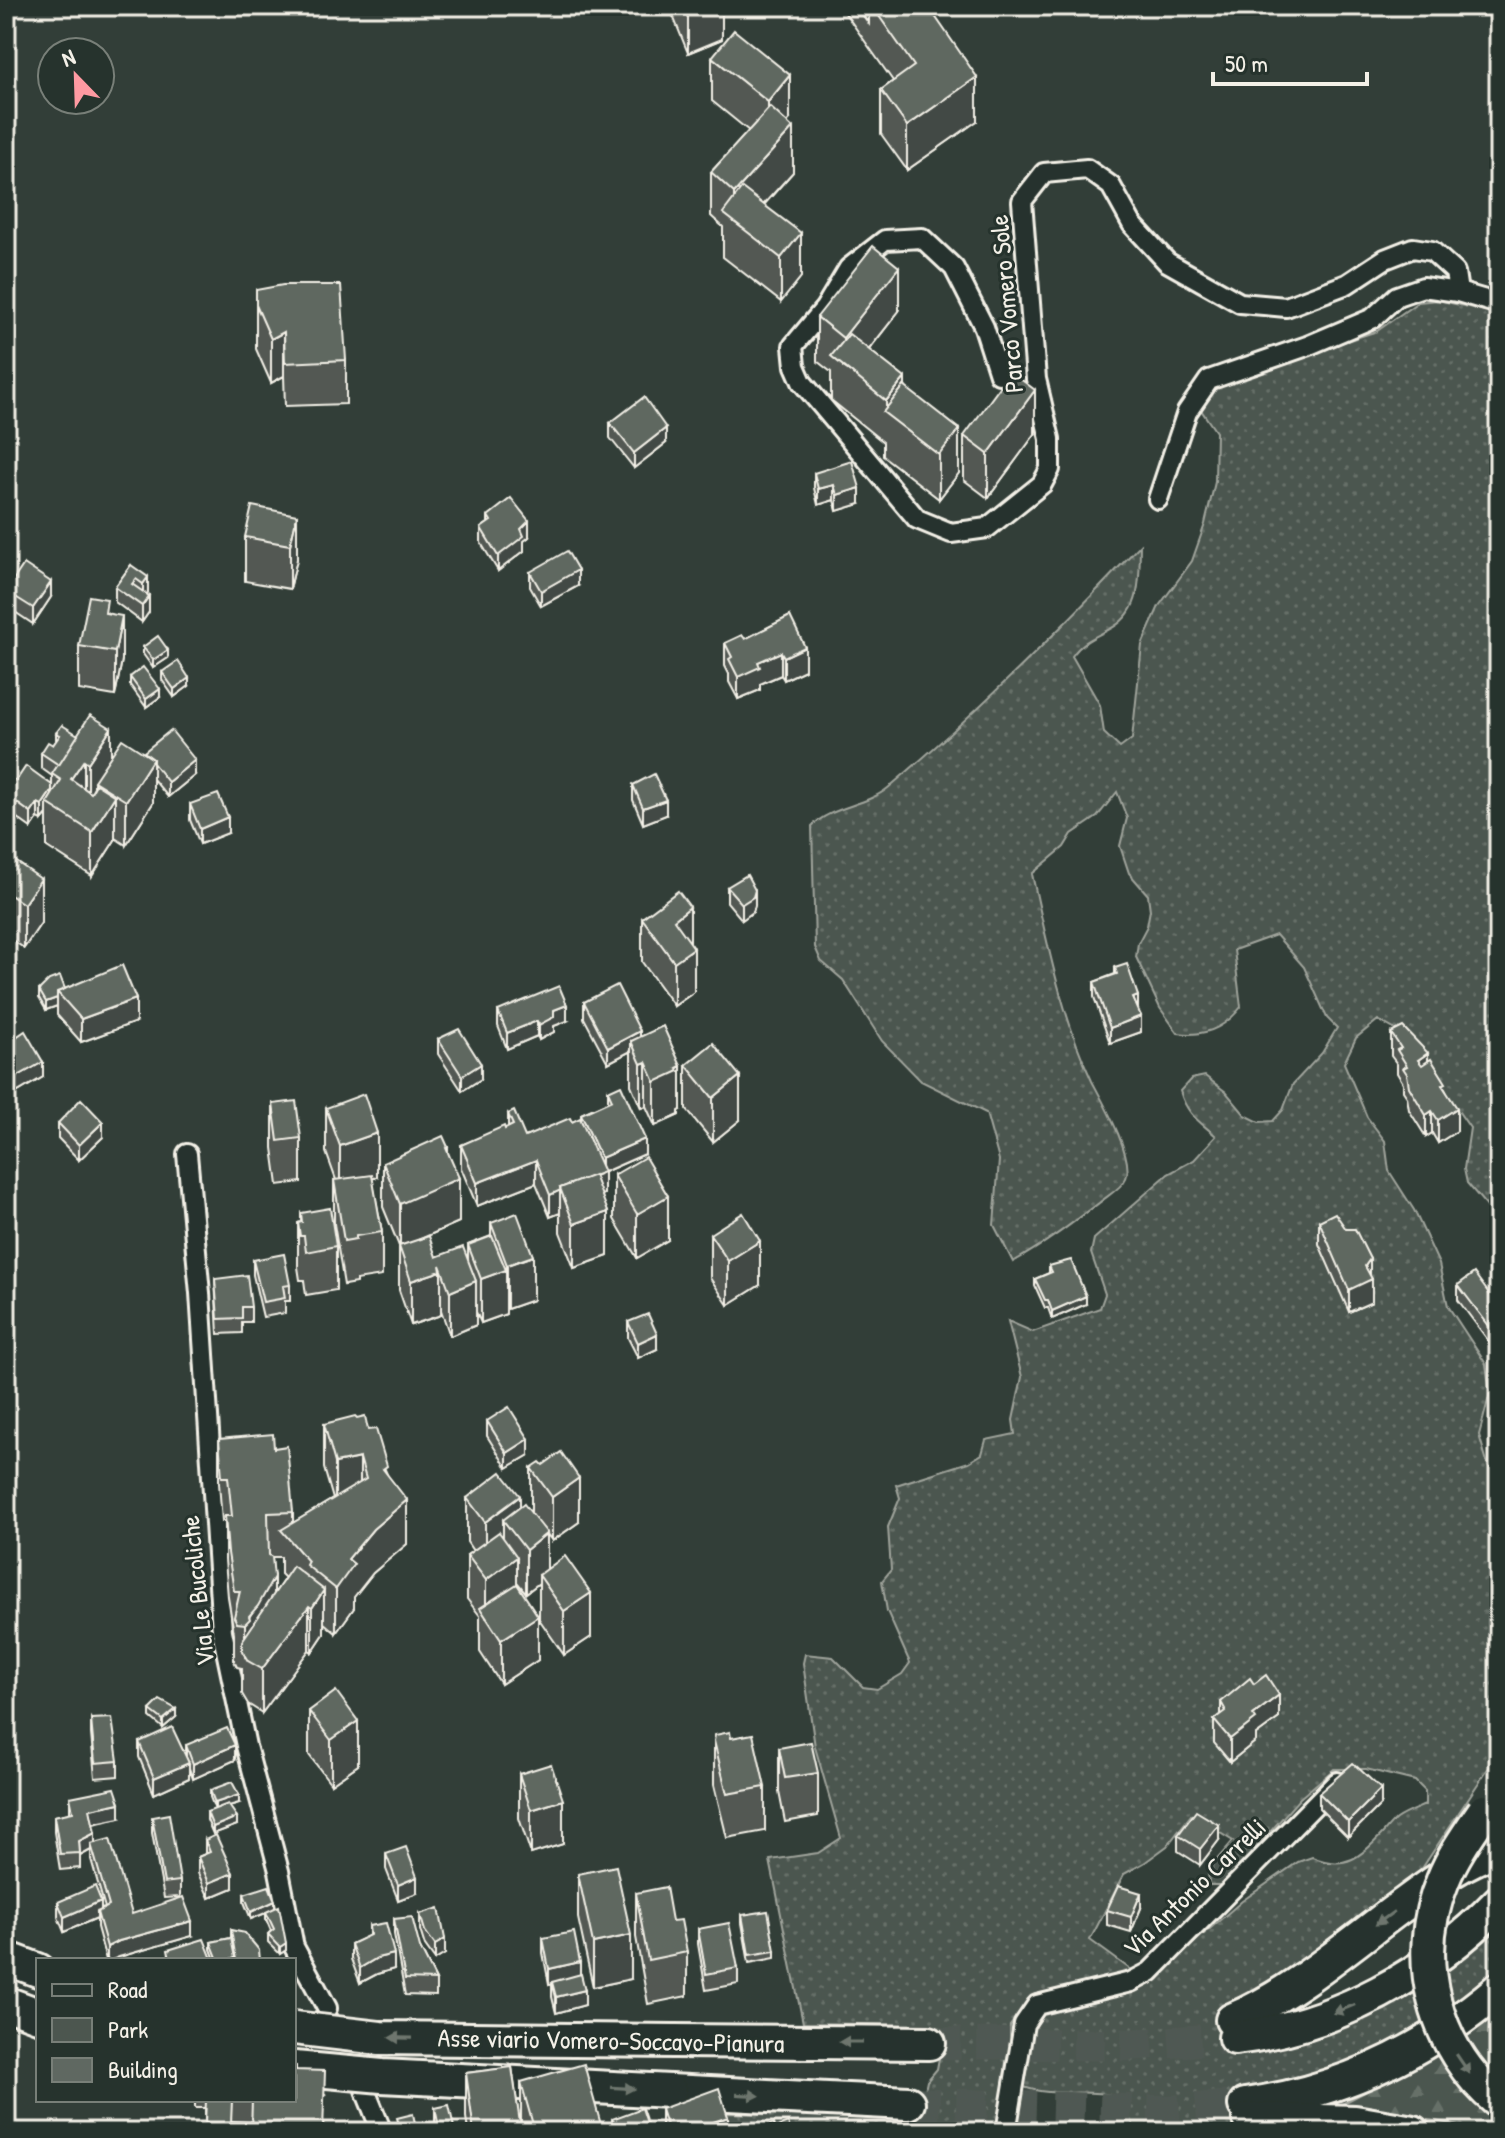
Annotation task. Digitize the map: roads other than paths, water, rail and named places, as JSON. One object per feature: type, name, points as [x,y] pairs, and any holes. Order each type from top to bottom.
[{"type":"highway","points":[[1492,1802],[1461,1844],[1442,1882],[1432,1917],[1428,1956],[1434,2004],[1448,2040],[1469,2074],[1499,2102]]},
{"type":"highway","points":[[1499,1849],[1466,1862],[1423,1890],[1290,1988],[1250,2012],[1234,2029],[1259,2035],[1313,2021],[1376,1994],[1442,1953],[1499,1902]]},
{"type":"highway","points":[[6,1958],[36,1969]]},
{"type":"highway","points":[[1413,2132],[1355,2122],[1245,2112],[1336,2085],[1394,2061],[1454,2025],[1499,1989]]},
{"type":"highway","points":[[6,2003],[36,2014]]},
{"type":"highway","name":"Asse viario Vomero-Soccavo-Pianura","points":[[296,2028],[380,2038],[929,2043]]},
{"type":"highway","name":"Asse viario Vomero-Soccavo-Pianura","points":[[296,2068],[382,2076],[908,2103]]},
{"type":"street","name":"Parco Vomero Sole","points":[[999,374],[984,327],[954,268],[922,238],[885,240],[849,268],[825,308],[793,346],[795,366],[802,382],[917,519],[951,533],[987,528],[1042,484],[1050,469],[1050,439],[1036,379],[1022,201],[1044,173],[1087,169],[1111,186],[1132,224],[1167,262],[1240,303],[1286,307],[1347,284],[1385,259],[1413,248],[1432,251],[1455,272],[1458,292]]},
{"type":"street","points":[[1158,499],[1187,412],[1209,380],[1307,346],[1373,318],[1397,296],[1423,287],[1458,292],[1499,304]]},
{"type":"street","name":"Via Le Bucoliche","points":[[187,1154],[200,1293],[222,1631],[294,1947],[327,2008]]},
{"type":"street","name":"Via Antonio Carrelli","points":[[1006,2132],[1024,2024],[1037,2005],[1131,1982],[1150,1972],[1352,1767]]},
{"type":"street","points":[[365,2090],[382,2132]]},
{"type":"tunnel","points":[[929,2043],[1126,2045],[1235,2038]]},
{"type":"tunnel","points":[[908,2103],[1166,2111],[1245,2105]]}]
